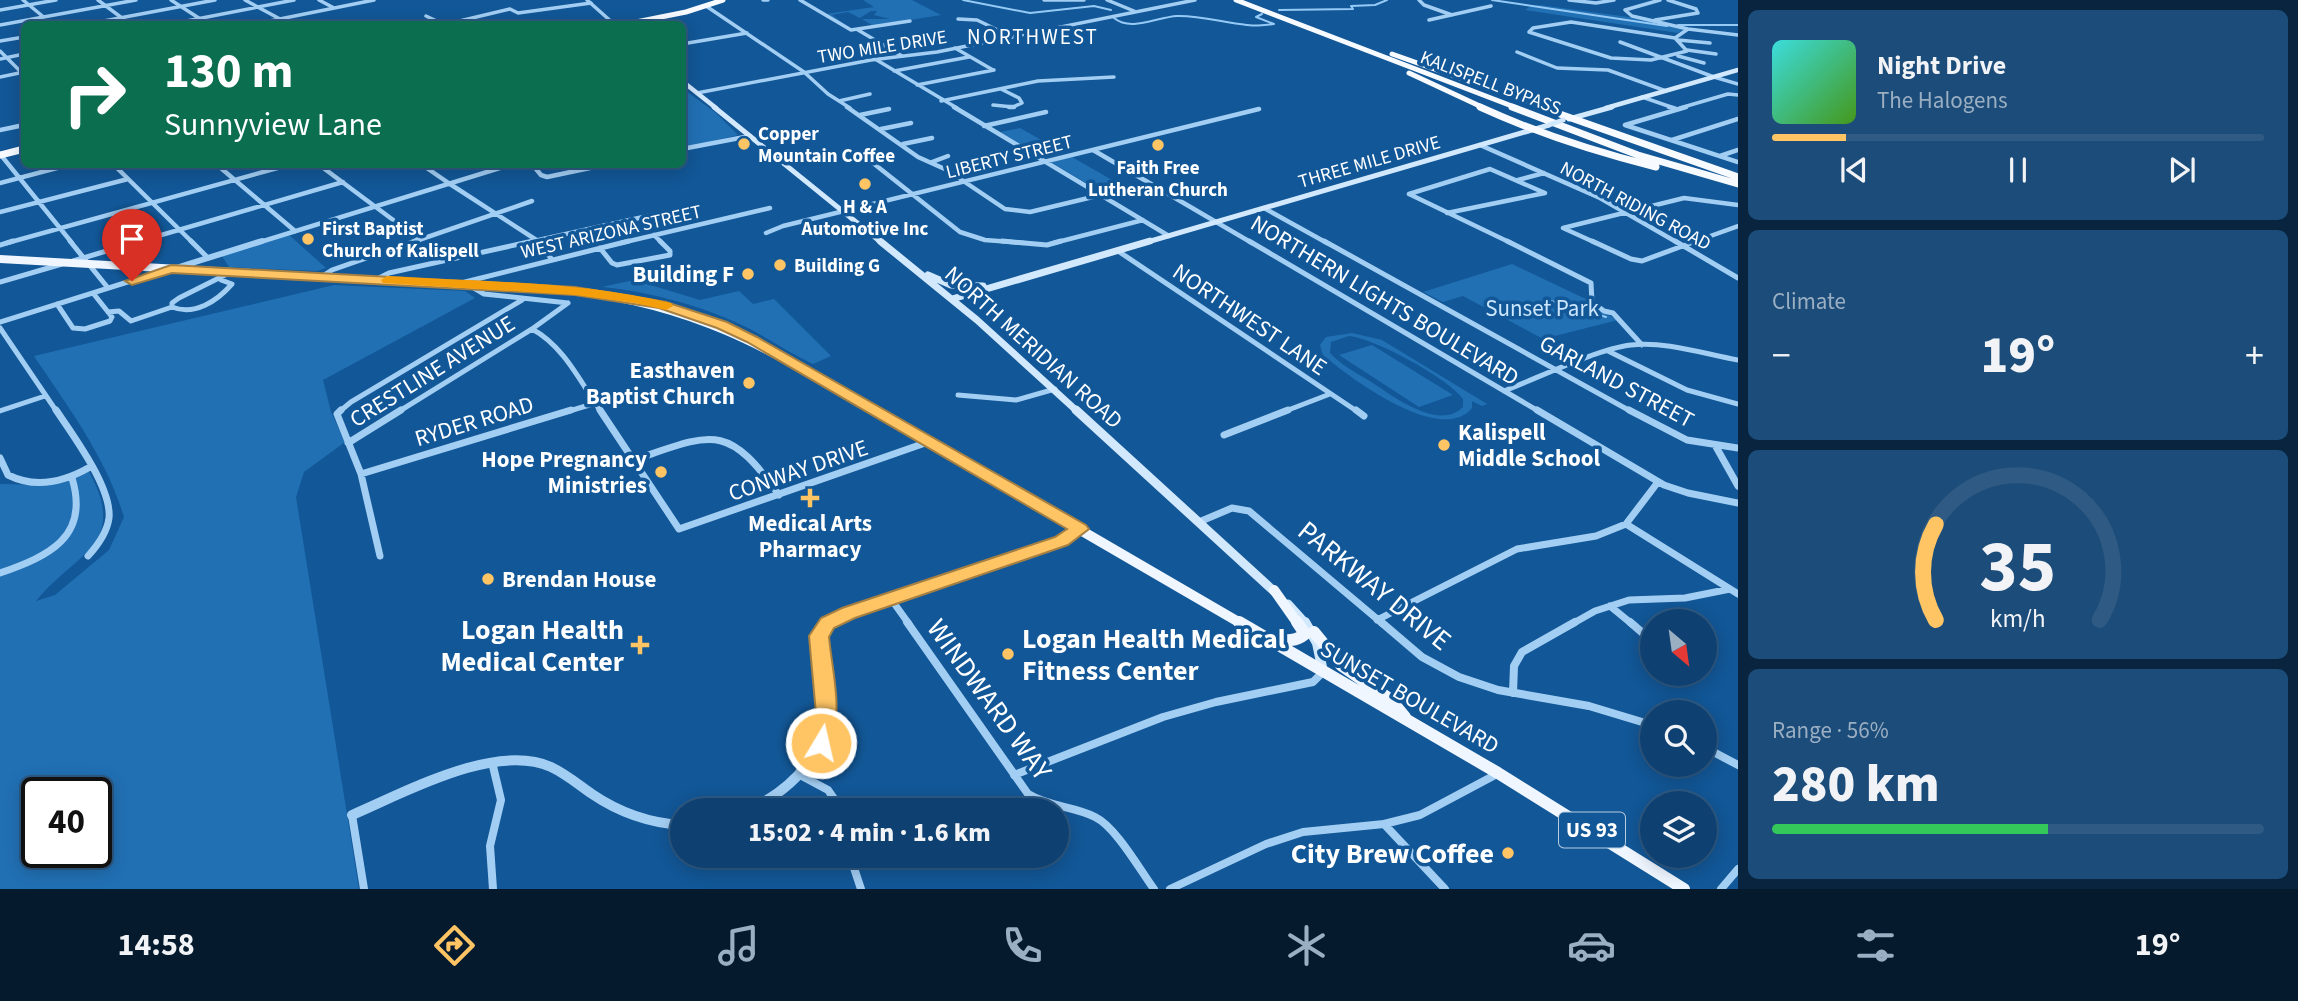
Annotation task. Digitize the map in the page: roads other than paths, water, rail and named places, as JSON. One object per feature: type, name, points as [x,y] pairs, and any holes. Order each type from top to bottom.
[{"type":"highway","points":[[639,21],[723,0]]},
{"type":"highway","name":"KALISPELL BYPASS","points":[[1236,0],[1638,155],[1738,182]]},
{"type":"highway","name":"KALISPELL BYPASS","points":[[1242,0],[1619,144],[1738,182]]},
{"type":"highway","points":[[1315,31],[1530,130],[1604,154],[1738,182]]},
{"type":"highway","points":[[1333,35],[1573,118],[1738,182]]},
{"type":"highway","points":[[0,155],[21,150]]},
{"type":"main road","name":"THREE MILE DRIVE","points":[[952,299],[1738,70]]},
{"type":"main road","name":"NORTH MERIDIAN ROAD","points":[[686,84],[952,299],[1055,389],[1274,590],[1314,632],[1323,659],[1323,672]]},
{"type":"main road","name":"SUNSET BOULEVARD","points":[[0,259],[66,263],[86,261],[171,269],[600,293],[690,313],[752,340],[1080,529],[1498,773],[1684,889]]},
{"type":"main road","name":"THREE MILE DRIVE","points":[[922,274],[972,288],[1009,282]]},
{"type":"main road","points":[[1266,639],[1290,641],[1301,639],[1305,634],[1274,590]]},
{"type":"main road","points":[[1314,632],[1341,665],[1353,676],[1391,700],[1408,721]]},
{"type":"street","points":[[23,0],[48,21]]},
{"type":"street","points":[[0,10],[56,0]]},
{"type":"street","points":[[98,0],[126,21]]},
{"type":"street","points":[[22,21],[136,0]]},
{"type":"street","points":[[171,0],[203,21]]},
{"type":"street","points":[[105,21],[215,0]]},
{"type":"street","points":[[245,0],[279,19]]},
{"type":"street","points":[[188,21],[294,0]]},
{"type":"street","points":[[319,0],[334,8]]},
{"type":"street","points":[[269,21],[374,0]]},
{"type":"street","points":[[800,0],[851,30],[910,21]]},
{"type":"street","points":[[1044,0],[1084,0]]},
{"type":"street","points":[[1107,0],[1134,11]]},
{"type":"street","name":"TWO MILE DRIVE","points":[[697,93],[875,59],[955,48],[1195,0]]},
{"type":"street","points":[[1419,0],[1424,5],[1453,15]]},
{"type":"street","points":[[1569,0],[1596,3],[1614,0]]},
{"type":"street","points":[[1660,0],[1625,10],[1632,16],[1688,29],[1738,35]]},
{"type":"street","points":[[1653,20],[1698,13],[1696,9],[1668,0]]},
{"type":"street","points":[[458,21],[510,9],[518,13],[589,1],[611,21]]},
{"type":"street","points":[[706,6],[804,72],[839,101],[918,157],[932,162],[1001,207],[1017,213],[1030,212],[1101,195]]},
{"type":"street","points":[[1429,20],[1492,6]]},
{"type":"street","points":[[426,16],[438,21]]},
{"type":"street","points":[[958,19],[977,20],[1012,37]]},
{"type":"street","points":[[0,25],[21,21]]},
{"type":"street","points":[[1710,43],[1572,22],[1533,28],[1529,32],[1602,57],[1643,60],[1677,55],[1687,50],[1716,54]]},
{"type":"street","points":[[1676,39],[1688,29]]},
{"type":"street","points":[[858,30],[902,56]]},
{"type":"street","points":[[686,43],[747,33]]},
{"type":"street","points":[[0,41],[21,38]]},
{"type":"street","points":[[1676,39],[1687,50]]},
{"type":"street","points":[[1620,42],[1738,84]]},
{"type":"street","points":[[916,86],[994,70],[955,48]]},
{"type":"street","points":[[0,51],[21,70]]},
{"type":"street","points":[[1517,52],[1557,68],[1608,70],[1666,91]]},
{"type":"street","points":[[0,59],[21,55]]},
{"type":"street","points":[[1677,55],[1704,63]]},
{"type":"street","points":[[894,71],[969,57]]},
{"type":"street","points":[[875,59],[1168,236]]},
{"type":"street","points":[[0,77],[21,72]]},
{"type":"street","points":[[941,101],[1038,81],[1114,77]]},
{"type":"street","points":[[993,105],[1013,107],[1021,104],[1019,98],[1001,89]]},
{"type":"street","points":[[839,101],[870,94]]},
{"type":"street","points":[[1738,95],[1728,94],[1625,125],[1738,162]]},
{"type":"street","points":[[1642,97],[1678,109]]},
{"type":"street","points":[[860,115],[888,109]]},
{"type":"street","name":"LIBERTY STREET","points":[[766,233],[783,226],[1259,109]]},
{"type":"street","points":[[984,126],[1046,112]]},
{"type":"street","points":[[1670,141],[1738,119]]},
{"type":"street","points":[[881,129],[911,123]]},
{"type":"street","points":[[0,130],[21,126]]},
{"type":"street","points":[[686,148],[750,136]]},
{"type":"street","points":[[903,144],[932,138]]},
{"type":"street","name":"NORTH RIDING ROAD","points":[[1480,145],[1628,213],[1738,278]]},
{"type":"street","name":"NORTHERN LIGHTS BOULEVARD","points":[[1093,150],[1658,482],[1688,493],[1738,503]]},
{"type":"street","points":[[1718,157],[1738,150]]},
{"type":"street","points":[[0,155],[108,288]]},
{"type":"street","points":[[932,162],[948,156]]},
{"type":"street","points":[[873,163],[963,234],[995,242],[1052,244],[1143,220]]},
{"type":"street","points":[[0,183],[57,168]]},
{"type":"street","points":[[117,168],[208,258]]},
{"type":"street","points":[[220,168],[295,231]]},
{"type":"street","points":[[0,245],[279,168]]},
{"type":"street","points":[[324,168],[420,240]]},
{"type":"street","points":[[427,168],[537,240],[552,260]]},
{"type":"street","points":[[0,322],[500,168]]},
{"type":"street","points":[[535,168],[547,177],[590,168]]},
{"type":"street","points":[[1447,213],[1545,193],[1490,169],[1409,194],[1447,213],[1586,279],[1591,284],[1592,302],[1613,313],[1642,345]]},
{"type":"street","points":[[1518,180],[1545,173]]},
{"type":"street","points":[[0,212],[128,179]]},
{"type":"street","points":[[86,261],[178,230],[343,182]]},
{"type":"street","points":[[1738,205],[1684,198],[1563,228],[1638,261],[1738,226]]},
{"type":"street","points":[[321,277],[332,270],[532,201]]},
{"type":"street","name":"WEST ARIZONA STREET","points":[[464,284],[482,276],[770,208]]},
{"type":"street","name":"GARLAND STREET","points":[[1264,208],[1664,430],[1687,440],[1738,448]]},
{"type":"street","points":[[375,280],[389,273],[657,214]]},
{"type":"street","points":[[600,248],[612,263],[617,265],[670,255],[670,251],[654,235]]},
{"type":"street","name":"NORTHWEST LANE","points":[[1118,251],[1364,416]]},
{"type":"street","points":[[0,282],[66,263]]},
{"type":"street","points":[[221,280],[231,272]]},
{"type":"street","points":[[108,313],[119,311],[131,321],[172,307],[184,310],[209,303],[232,284],[221,280],[209,282],[180,297],[172,303],[172,307]]},
{"type":"street","points":[[464,284],[484,294],[522,300]]},
{"type":"street","points":[[57,304],[72,326],[79,329],[110,321],[112,319],[93,293]]},
{"type":"street","points":[[380,556],[361,474],[337,414],[357,398],[522,300]]},
{"type":"street","name":"CRESTLINE AVENUE","points":[[348,443],[532,329],[568,303],[522,300]]},
{"type":"street","points":[[0,328],[90,467],[108,505],[108,523],[99,543],[88,556]]},
{"type":"street","points":[[532,329],[555,345],[634,460],[689,443],[728,443],[742,449],[779,495]]},
{"type":"street","points":[[1504,391],[1608,351],[1642,345],[1738,360]]},
{"type":"street","points":[[1608,351],[1682,390],[1708,399],[1738,404]]},
{"type":"street","points":[[958,395],[1016,400],[1055,389]]},
{"type":"street","points":[[1224,435],[1330,394]]},
{"type":"street","points":[[0,411],[44,396]]},
{"type":"street","name":"RYDER ROAD","points":[[361,474],[596,403]]},
{"type":"street","name":"CONWAY DRIVE","points":[[634,460],[678,529],[928,442]]},
{"type":"street","points":[[1716,445],[1738,486]]},
{"type":"street","points":[[0,458],[8,475],[38,482],[72,478],[90,467]]},
{"type":"street","points":[[0,573],[26,565],[49,553],[67,537],[76,523],[79,506],[72,478]]},
{"type":"street","points":[[1377,620],[1517,549],[1596,537],[1626,524],[1658,482]]},
{"type":"street","name":"PARKWAY DRIVE","points":[[1199,522],[1233,508],[1250,511],[1377,620],[1441,670],[1471,683],[1606,710],[1640,721]]},
{"type":"street","points":[[1626,524],[1738,594]]},
{"type":"street","points":[[772,798],[800,775],[814,756],[825,728],[826,699],[818,643],[821,630],[838,617],[1050,545],[1080,529]]},
{"type":"street","points":[[1513,693],[1514,666],[1522,652],[1574,621],[1629,600],[1685,598],[1730,589]]},
{"type":"street","name":"WINDWARD WAY","points":[[891,598],[1014,775],[1036,800],[1045,805],[1076,808],[1105,823],[1154,889]]},
{"type":"street","points":[[1610,606],[1640,631]]},
{"type":"street","points":[[1014,775],[1163,717],[1216,702],[1313,682],[1323,672]]},
{"type":"street","points":[[1717,754],[1738,765]]},
{"type":"street","points":[[364,889],[352,815],[492,762],[517,759],[538,762],[557,770],[619,812],[654,823],[670,824]]},
{"type":"street","points":[[492,762],[501,800],[490,846],[493,889]]},
{"type":"street","points":[[1170,889],[1266,844],[1303,832],[1384,824],[1420,815],[1498,773]]},
{"type":"street","points":[[800,775],[828,790],[834,798]]},
{"type":"street","points":[[1384,824],[1446,889]]},
{"type":"street","points":[[854,868],[861,889]]},
{"type":"street","points":[[1721,889],[1738,869]]},
{"type":"waterway","points":[[963,0],[1030,13],[1094,6],[1111,10]]},
{"type":"waterway","points":[[1279,10],[1353,9],[1351,6],[1375,5],[1387,0]]},
{"type":"waterway","points":[[1492,0],[1667,26]]},
{"type":"waterway","points":[[1114,18],[1128,24],[1177,16],[1250,25],[1274,24],[1256,17],[1262,14]]},
{"type":"waterway","points":[[1678,25],[1738,25]]},
{"type":"waterway","points":[[1495,310],[1530,315],[1541,305],[1551,301],[1606,317]]},
{"type":"place","name":"Copper Mountain Coffee","points":[[744,144]]},
{"type":"place","name":"Faith Free Lutheran Church","points":[[1158,145]]},
{"type":"place","name":"H & A Automotive Inc","points":[[865,184]]},
{"type":"place","name":"First Baptist Church of Kalispell","points":[[308,239]]},
{"type":"place","name":"Building G","points":[[780,265]]},
{"type":"place","name":"Building F","points":[[748,274]]},
{"type":"place","name":"Easthaven Baptist Church","points":[[749,383]]},
{"type":"place","name":"Kalispell Middle School","points":[[1444,445]]},
{"type":"place","name":"Hope Pregnancy Ministries","points":[[661,472]]},
{"type":"place","name":"Medical Arts Pharmacy","points":[[810,498]]},
{"type":"place","name":"Brendan House","points":[[488,579]]},
{"type":"place","name":"Logan Health Medical Center","points":[[640,645]]},
{"type":"place","name":"Logan Health Medical Fitness Center","points":[[1008,654]]},
{"type":"place","name":"City Brew Coffee","points":[[1508,853]]},
{"type":"district","name":"NORTHWEST","points":[[1033,37]]},
{"type":"park label","name":"Sunset Park","points":[[1542,308]]}]
